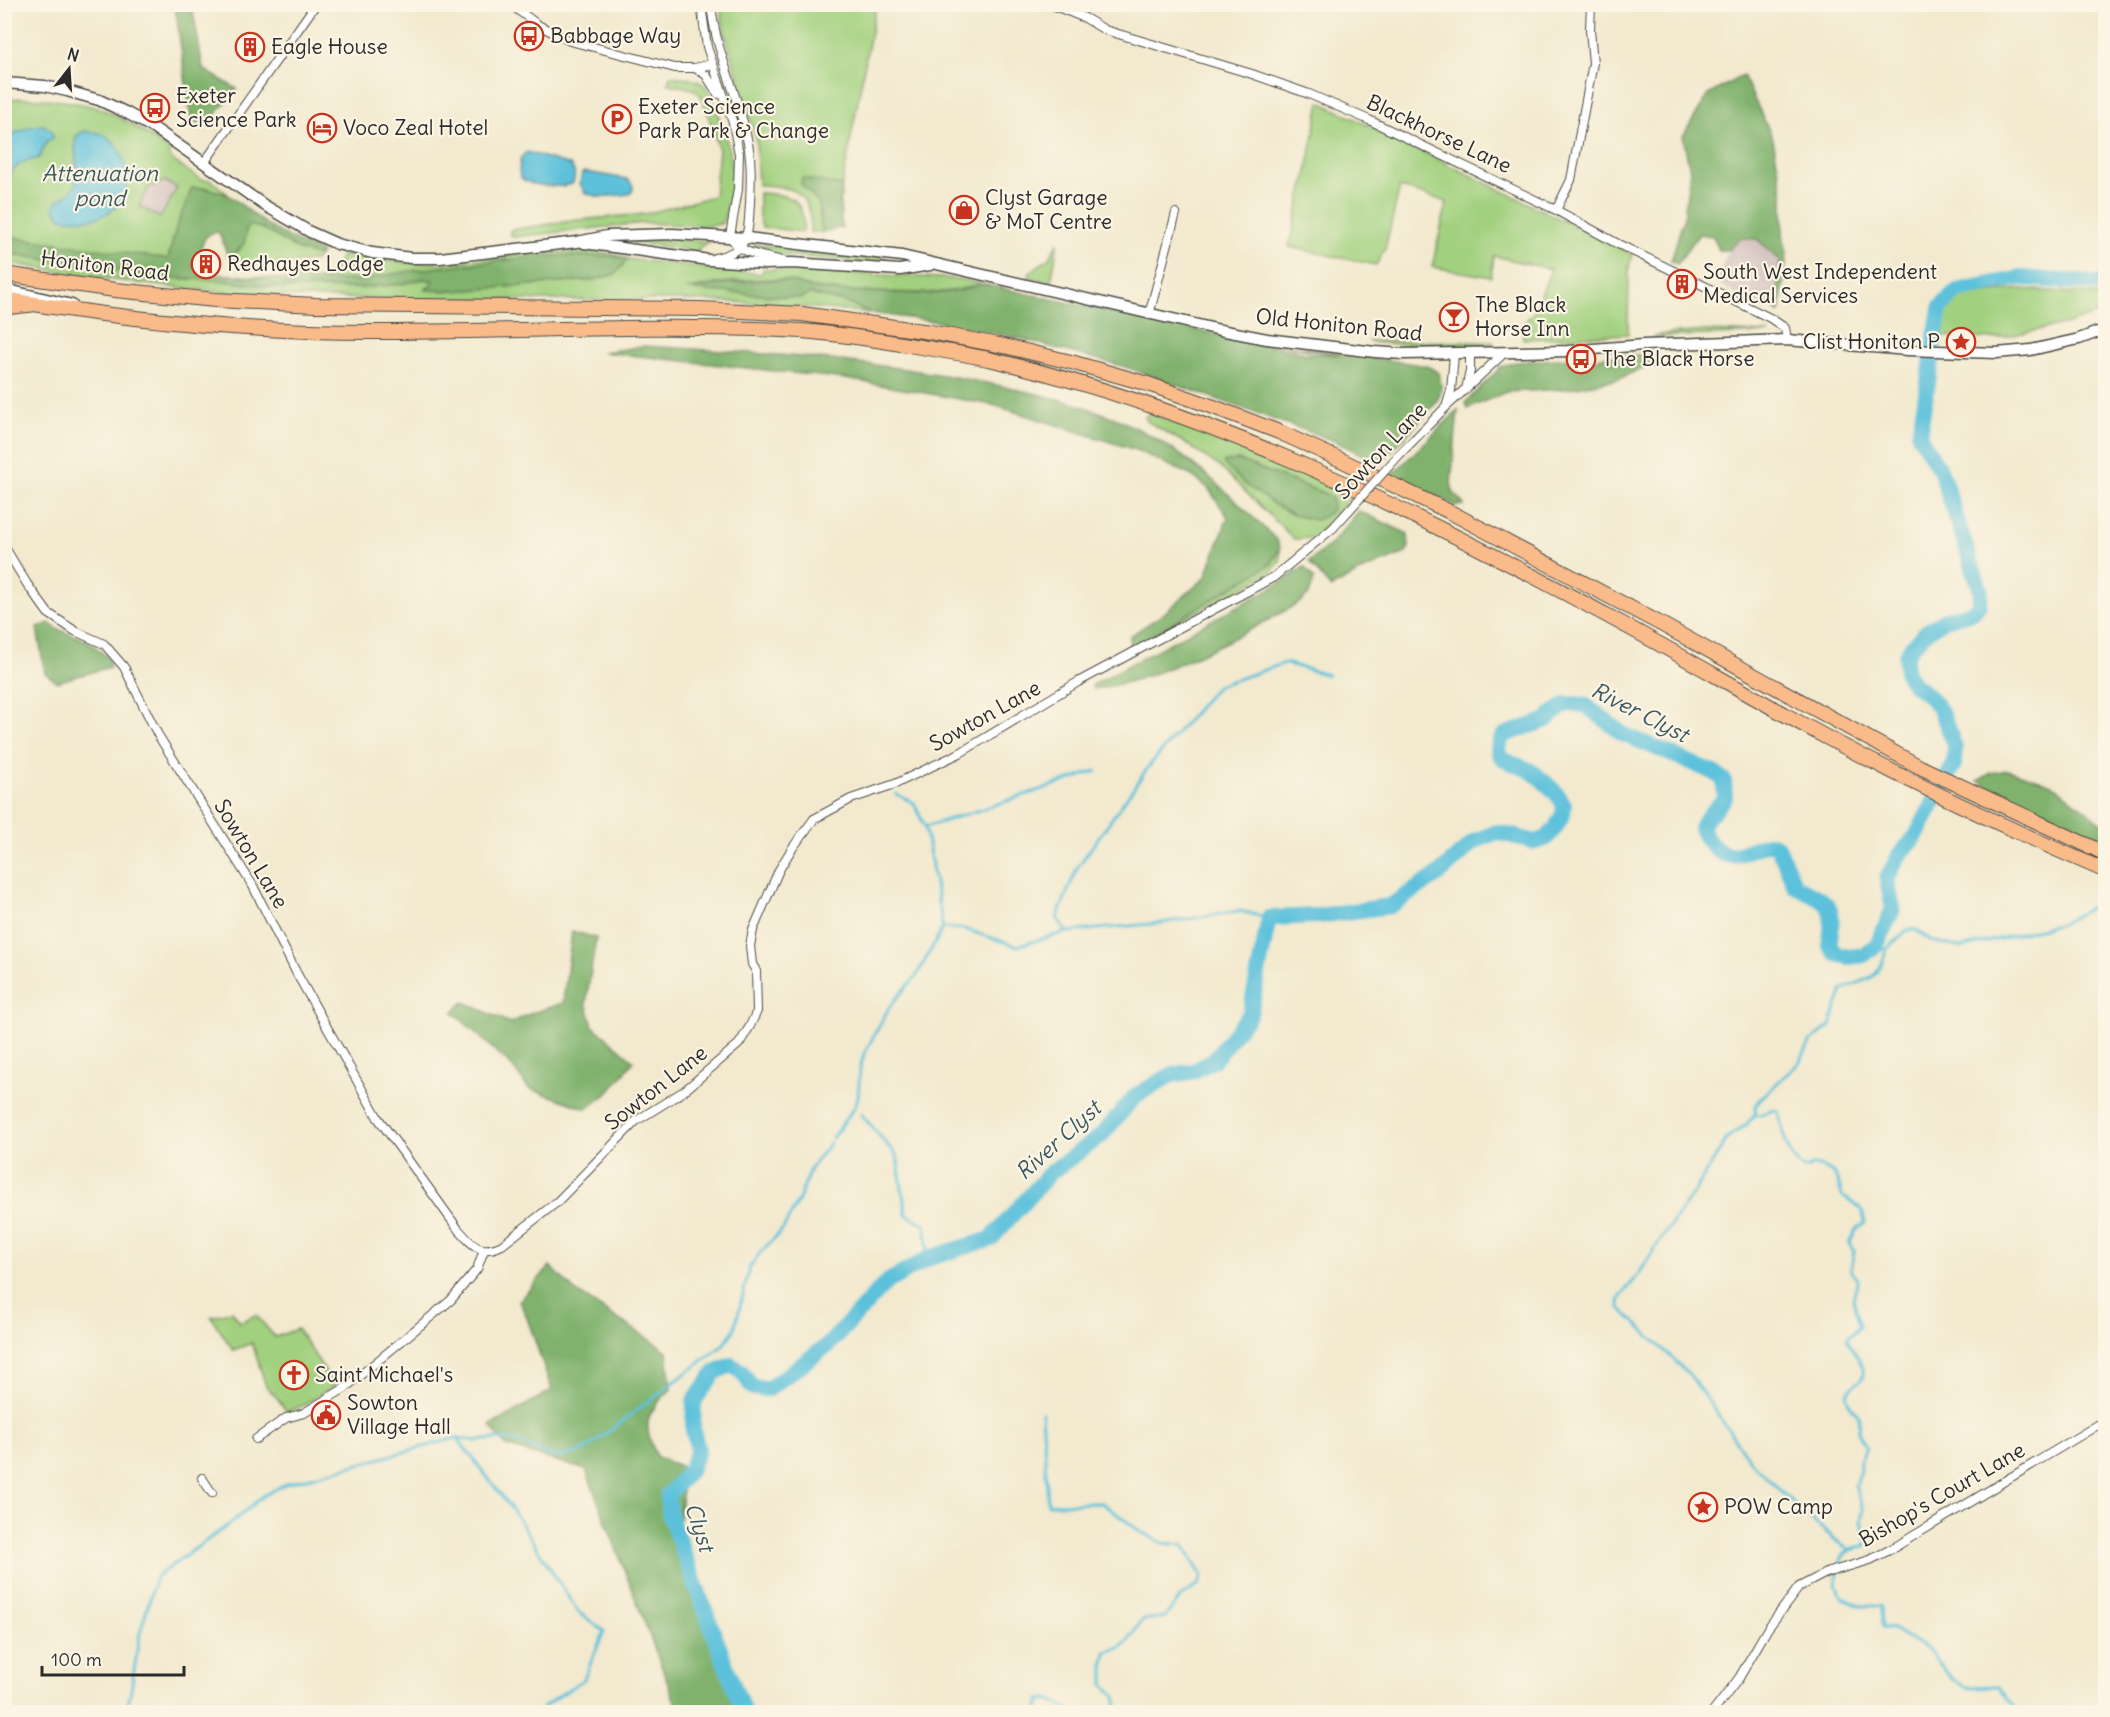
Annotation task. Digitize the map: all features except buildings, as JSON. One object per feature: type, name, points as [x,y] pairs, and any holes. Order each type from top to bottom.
[{"type":"highway","name":"Honiton Road","points":[[4,274],[57,283],[215,300],[327,306],[700,309],[802,314],[873,322],[1004,346],[1071,362],[1148,384],[1279,432],[1450,512],[1661,624],[1920,767],[2105,854]]},
{"type":"highway","name":"Honiton Road","points":[[4,299],[92,313],[207,326],[273,330],[375,332],[556,329],[788,330],[844,336],[994,361],[1158,408],[1218,429],[1318,470],[1438,527],[1619,622],[1818,733],[1915,783],[2009,829],[2102,869]]},
{"type":"highway","points":[[4,307],[32,304]]},
{"type":"street","points":[[204,163],[316,4]]},
{"type":"street","points":[[510,4],[538,25],[570,41],[675,68],[695,68],[712,64],[725,71]]},
{"type":"street","points":[[702,4],[707,47],[733,123],[739,154],[739,172],[730,236]]},
{"type":"street","points":[[711,4],[715,36],[715,57],[712,64]]},
{"type":"street","name":"Blackhorse Lane","points":[[1050,4],[1085,18],[1105,30],[1252,74],[1309,94],[1369,120],[1556,210],[1618,244],[1770,318],[1785,328],[1787,340]]},
{"type":"street","points":[[1556,210],[1571,180],[1593,63],[1590,4]]},
{"type":"street","points":[[715,36],[750,151],[751,189],[747,238]]},
{"type":"street","points":[[695,68],[706,75],[715,87],[728,124],[734,130]]},
{"type":"street","name":"Old Honiton Road","points":[[4,83],[45,86],[99,100],[154,128],[264,205],[310,232],[337,244],[372,253],[411,258],[440,258],[632,234],[730,236],[902,256],[1149,315],[1267,339],[1375,352],[1470,354],[1787,340],[1908,350],[1996,353],[2031,350],[2079,339],[2106,329]]},
{"type":"street","points":[[1149,315],[1176,213]]},
{"type":"street","name":"Old Honiton Road","points":[[730,236],[740,247],[754,255],[792,263]]},
{"type":"street","name":"Old Honiton Road","points":[[709,260],[735,252],[747,238]]},
{"type":"street","name":"Old Honiton Road","points":[[577,242],[709,260],[765,264],[792,263],[900,270],[933,265]]},
{"type":"street","name":"Honiton Road","points":[[4,290],[62,302],[92,313]]},
{"type":"street","name":"Sowton Lane","points":[[4,546],[48,613],[75,631],[104,644],[124,667],[158,735],[253,886],[297,974],[378,1118],[458,1229],[472,1245],[484,1250],[492,1250],[502,1245],[557,1202],[636,1121],[684,1091],[739,1044],[757,1011],[756,971],[752,964],[750,946],[753,930],[779,870],[814,819],[851,799],[895,784],[960,753],[1078,682],[1274,577],[1333,528],[1399,455],[1504,353]]},
{"type":"street","name":"Sowton Lane","points":[[1446,407],[1451,391],[1454,354]]},
{"type":"street","points":[[1466,389],[1470,371],[1470,354]]},
{"type":"street","points":[[256,1439],[286,1418],[304,1413],[338,1393],[452,1300],[477,1269],[484,1250]]},
{"type":"street","name":"Bishop's Court Lane","points":[[1713,1713],[1739,1678],[1768,1628],[1799,1587],[1826,1573],[1870,1560],[1895,1547],[2106,1420]]},
{"type":"street","points":[[202,1478],[212,1493]]},
{"type":"shaded area","points":[[165,181],[177,187],[160,218],[139,206],[149,187]]},
{"type":"shaded area","points":[[1740,238],[1757,239],[1780,260],[1776,311],[1743,299],[1715,281],[1729,250]]},
{"type":"green space","points":[[175,5],[192,5],[203,69],[237,89],[204,128],[191,120]]},
{"type":"green space","points":[[720,5],[876,5],[842,186],[802,179],[801,184],[819,203],[822,232],[810,232],[808,208],[798,194],[781,187],[758,185],[756,139],[724,30]]},
{"type":"green space","points":[[1743,75],[1773,139],[1783,195],[1783,234],[1787,254],[1780,313],[1776,311],[1780,260],[1757,239],[1740,238],[1729,250],[1719,250],[1713,236],[1699,234],[1677,264],[1671,261],[1684,217],[1690,171],[1683,136],[1708,95]]},
{"type":"green space","points":[[670,76],[693,79],[705,86],[717,112],[732,165],[728,205],[721,224],[708,226],[644,223],[514,237],[510,234],[510,230],[578,220],[645,214],[714,196],[719,150],[705,106],[700,94],[693,89],[668,84]]},
{"type":"green space","points":[[5,99],[67,101],[106,111],[154,139],[169,150],[171,159],[201,180],[211,180],[229,195],[207,188],[192,188],[177,225],[168,260],[5,236],[5,197],[10,192],[10,173],[20,163],[39,158],[47,141],[53,137],[33,126],[5,137]],"holes":[[[165,181],[177,188],[160,218],[139,206],[149,187]]]},
{"type":"green space","points":[[1320,102],[1632,254],[1629,267],[1628,334],[1523,339],[1523,324],[1535,311],[1551,269],[1494,256],[1491,277],[1432,267],[1447,202],[1400,187],[1385,249],[1376,265],[1289,247]]},
{"type":"green space","points":[[802,178],[842,186],[840,205],[842,228],[822,232],[819,203],[801,184]]},
{"type":"green space","points":[[192,188],[225,194],[273,228],[321,252],[319,256],[299,250],[262,228],[250,225],[246,230],[242,246],[228,256],[218,232],[211,233],[205,238],[193,266],[203,273],[281,279],[359,280],[417,270],[544,256],[611,256],[628,259],[615,274],[594,280],[453,291],[425,290],[432,285],[432,280],[423,279],[402,284],[361,288],[286,288],[171,278],[5,253],[5,236],[168,259],[177,225]]},
{"type":"green space","points":[[759,193],[779,195],[793,200],[802,212],[803,232],[762,227],[759,217]]},
{"type":"green space","points":[[250,225],[262,228],[299,250],[319,256],[315,261],[272,263],[249,262],[228,256],[239,251]]},
{"type":"green space","points":[[632,241],[710,241],[698,249],[698,253]]},
{"type":"green space","points":[[1058,242],[1051,283],[1030,277],[1029,273],[1049,258]]},
{"type":"green space","points":[[755,244],[886,258],[889,261],[888,264],[883,264],[764,253],[753,249]]},
{"type":"green space","points":[[591,251],[614,254],[628,259],[611,256],[544,256],[417,270],[359,280],[320,280],[330,273],[341,256],[346,255],[414,263],[444,263],[544,252]]},
{"type":"green space","points":[[4,253],[171,278],[286,288],[361,288],[402,284],[423,279],[432,280],[432,285],[426,289],[453,291],[594,280],[615,274],[628,259],[762,274],[763,269],[959,279],[982,284],[944,292],[908,293],[830,290],[790,281],[766,279],[689,289],[800,298],[810,294],[844,302],[871,313],[697,301],[347,299],[189,289],[115,280],[5,262]]},
{"type":"green space","points":[[766,280],[790,281],[811,288],[840,291],[930,294],[959,291],[982,284],[1304,353],[1340,355],[1240,338],[1427,366],[1439,373],[1440,391],[1433,406],[1380,464],[1335,441],[1129,368],[1022,339],[939,322],[871,313],[844,302],[810,294],[800,298],[686,289]]},
{"type":"green space","points":[[2019,289],[2105,295],[2105,311],[2068,324],[1993,339],[1941,336],[1944,313],[1957,296]]},
{"type":"green space","points":[[1705,331],[1769,333],[1652,337]]},
{"type":"green space","points":[[1368,341],[1493,342],[1494,343],[1456,347]]},
{"type":"green space","points":[[645,346],[779,355],[913,370],[1001,386],[1097,411],[1151,436],[1187,459],[1277,540],[1280,549],[1271,564],[1129,649],[1130,636],[1163,614],[1205,578],[1228,517],[1208,488],[1192,476],[1136,450],[993,405],[846,379],[602,352]]},
{"type":"green space","points":[[1648,354],[1657,357],[1653,363],[1619,379],[1566,389],[1506,392],[1467,409],[1465,403],[1501,367],[1515,362],[1571,358],[1579,362],[1594,361],[1601,357]]},
{"type":"green space","points":[[1458,410],[1451,483],[1453,492],[1464,505],[1456,506],[1392,475]]},
{"type":"green space","points":[[1148,414],[1155,415],[1241,447],[1353,495],[1317,534],[1311,538],[1294,539],[1220,467],[1185,443],[1148,422],[1145,417]],"holes":[[[1238,460],[1328,495],[1333,500],[1293,515],[1242,482]]]},
{"type":"green space","points":[[1238,460],[1328,495],[1333,507],[1325,516],[1316,520],[1293,515],[1242,482],[1224,464],[1224,462]]},
{"type":"green space","points":[[1359,511],[1408,534],[1409,547],[1406,553],[1363,570],[1331,588],[1309,562],[1332,543]]},
{"type":"green space","points":[[1280,549],[1280,562],[1271,572],[1129,649],[1271,564]]},
{"type":"green space","points":[[1304,567],[1314,579],[1308,595],[1298,603],[1222,644],[1171,667],[1145,677],[1094,689],[1092,685],[1275,586]]},
{"type":"green space","points":[[49,623],[57,629],[88,641],[108,658],[110,667],[57,682],[45,673],[37,628]]},
{"type":"green space","points":[[2008,770],[2052,784],[2105,825],[2105,839],[1978,781],[1991,773]]},
{"type":"green space","points":[[572,931],[596,938],[586,1003],[593,1026],[634,1061],[609,1092],[587,1109],[528,1088],[513,1067],[453,1012],[464,1002],[510,1023],[563,1003]]},
{"type":"green space","points":[[550,1266],[575,1291],[667,1351],[671,1389],[651,1413],[648,1420],[649,1436],[657,1457],[685,1468],[679,1521],[748,1712],[679,1712],[586,1470],[506,1446],[490,1426],[552,1390],[519,1301]]},
{"type":"green space","points":[[232,1311],[240,1322],[256,1315],[275,1337],[297,1329],[335,1385],[304,1405],[287,1412],[266,1386],[252,1343],[233,1350],[211,1317]]},
{"type":"water","name":"Attenuation pond","points":[[44,125],[52,131],[53,138],[47,141],[39,158],[24,162],[12,171],[8,196],[5,197],[5,137],[33,126]]},
{"type":"water","name":"Attenuation pond","points":[[84,131],[102,134],[118,148],[126,169],[126,191],[114,209],[102,216],[82,220],[61,218],[54,209],[56,202],[67,195],[76,181],[76,136]]},
{"type":"water","points":[[527,152],[570,165],[574,174],[573,183],[546,186],[525,181],[519,175],[519,171],[520,160]]},
{"type":"water","points":[[582,173],[627,179],[633,188],[629,194],[600,197],[585,193],[580,183]]},
{"type":"waterway","name":"River Clyst","points":[[1934,344],[1940,308],[1957,291],[2020,278],[2106,284]]},
{"type":"waterway","name":"River Clyst","points":[[745,1712],[670,1517],[667,1496],[690,1470],[698,1450],[693,1430],[694,1401],[715,1372],[731,1365],[741,1371],[753,1388],[768,1389],[828,1345],[887,1282],[929,1258],[991,1239],[1051,1172],[1101,1136],[1135,1096],[1171,1075],[1194,1071],[1214,1060],[1250,1014],[1269,918],[1318,916],[1390,906],[1439,874],[1475,841],[1497,832],[1536,842],[1547,838],[1563,814],[1564,805],[1554,791],[1535,774],[1500,756],[1499,744],[1504,735],[1547,720],[1567,704],[1585,705],[1623,734],[1715,773],[1724,780],[1725,798],[1704,821],[1701,828],[1710,843],[1723,854],[1732,855],[1764,845],[1771,844],[1778,847],[1795,886],[1816,897],[1828,907],[1832,921],[1829,945],[1836,954],[1849,957],[1864,955],[1877,945],[1893,909],[1887,879],[1898,857],[1916,836],[1954,764],[1955,748],[1949,730],[1940,710],[1927,694],[1913,684],[1906,673],[1906,655],[1927,631],[1946,619],[1973,612],[1979,605],[1981,592],[1941,472],[1919,435],[1932,359]]},
{"type":"waterway","points":[[1067,932],[1057,918],[1077,868],[1149,766],[1217,686],[1285,663],[1328,675]]},
{"type":"waterway","points":[[925,827],[1096,771]]},
{"type":"waterway","points":[[896,794],[914,803],[925,827],[943,928]]},
{"type":"waterway","points":[[1877,945],[1886,950],[1907,930],[1916,930],[1932,941],[1961,948],[2061,924],[2106,899]]},
{"type":"waterway","points":[[832,1138],[854,1108],[858,1097],[860,1068],[864,1054],[890,1006],[917,975],[943,928],[964,929],[1017,946],[1067,932],[1161,923],[1240,911],[1269,918]]},
{"type":"waterway","points":[[1840,1566],[1845,1553],[1865,1547],[1868,1540],[1861,1522],[1863,1510],[1855,1486],[1860,1461],[1866,1448],[1858,1432],[1859,1416],[1847,1398],[1848,1392],[1863,1376],[1862,1365],[1847,1340],[1860,1325],[1853,1299],[1858,1280],[1851,1271],[1854,1251],[1849,1244],[1857,1228],[1865,1223],[1863,1213],[1858,1206],[1842,1196],[1831,1171],[1813,1165],[1807,1169],[1795,1160],[1787,1145],[1778,1111],[1755,1114],[1759,1100],[1800,1062],[1810,1042],[1830,1026],[1843,989],[1872,977],[1880,968],[1886,950]]},
{"type":"waterway","points":[[861,1114],[897,1156],[906,1214],[925,1225],[929,1258]]},
{"type":"waterway","points":[[1755,1114],[1746,1125],[1728,1137],[1639,1274],[1622,1295],[1619,1302],[1620,1308],[1690,1375],[1750,1461],[1808,1517],[1848,1550]]},
{"type":"waterway","points":[[125,1712],[130,1696],[140,1633],[156,1577],[231,1523],[263,1496],[285,1484],[456,1438],[477,1441],[493,1439],[517,1441],[550,1456],[561,1457],[583,1451],[722,1346],[734,1330],[750,1267],[783,1229],[799,1200],[810,1169],[830,1143]]},
{"type":"waterway","points":[[1042,1413],[1048,1504],[1102,1503],[1141,1532],[1163,1543],[1183,1545],[1202,1576],[1199,1584],[1180,1598],[1165,1617],[1142,1620],[1123,1646],[1106,1652],[1104,1684],[1115,1696],[1118,1712]]},
{"type":"waterway","points":[[458,1439],[514,1512],[578,1612],[604,1631],[584,1679],[543,1707],[546,1712]]},
{"type":"waterway","points":[[1838,1572],[1836,1585],[1841,1597],[1863,1606],[1881,1606],[1882,1627],[1891,1628],[1929,1650],[1952,1680],[1967,1687],[1998,1686],[2020,1712]]},
{"type":"waterway","points":[[1037,1712],[1040,1700],[1048,1699],[1073,1712]]},
{"type":"place","name":"Babbage Way","points":[[529,36]]},
{"type":"place","name":"Eagle House","points":[[250,47]]},
{"type":"place","name":"Exeter Science Park","points":[[155,108]]},
{"type":"place","name":"Exeter Science Park Park & Change","points":[[617,119]]},
{"type":"place","name":"Voco Zeal Hotel","points":[[322,128]]},
{"type":"place","name":"Clyst Garage & MoT Centre","points":[[964,210]]},
{"type":"place","name":"Redhayes Lodge","points":[[206,264]]},
{"type":"place","name":"South West Independent Medical Services","points":[[1682,284]]},
{"type":"place","name":"The Black Horse Inn","points":[[1454,317]]},
{"type":"place","name":"Clist Honiton P","points":[[1961,342]]},
{"type":"place","name":"The Black Horse","points":[[1581,359]]},
{"type":"place","name":"Saint Michael's","points":[[294,1375]]},
{"type":"place","name":"Sowton Village Hall","points":[[326,1415]]},
{"type":"place","name":"POW Camp","points":[[1703,1507]]},
{"type":"water label","name":"Clyst","points":[[700,1527]]}]
